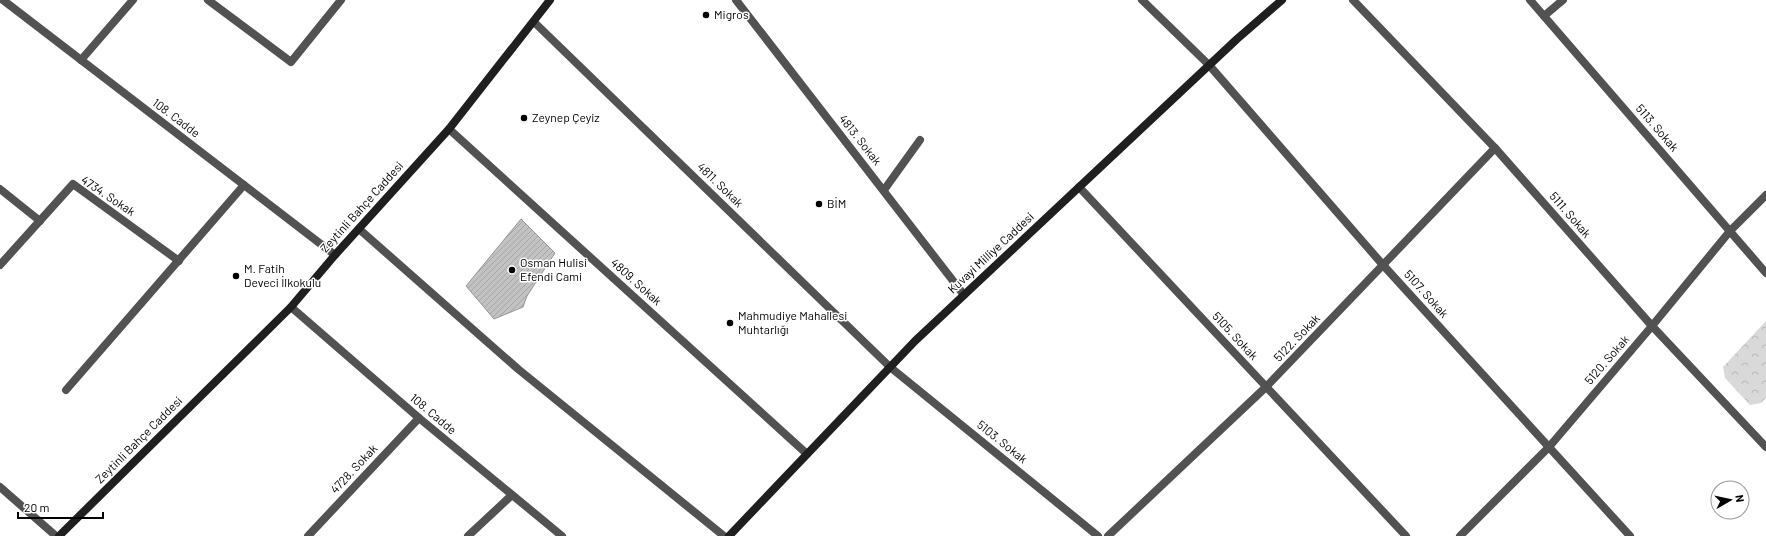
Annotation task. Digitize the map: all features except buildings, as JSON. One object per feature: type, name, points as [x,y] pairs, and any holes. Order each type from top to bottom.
[{"type":"street","name":"108. Cadde","points":[[3,0],[335,255]]},
{"type":"street","points":[[81,60],[133,0]]},
{"type":"street","points":[[208,0],[291,62],[341,0]]},
{"type":"street","name":"Zeytinli Bahçe Caddesi","points":[[59,536],[291,307],[358,229],[449,129],[550,0]]},
{"type":"street","name":"4813. Sokak","points":[[736,0],[964,295]]},
{"type":"street","name":"5107. Sokak","points":[[1142,0],[1209,65],[1383,265],[1630,536]]},
{"type":"street","name":"Kuvayi Milliye Caddesi","points":[[730,536],[915,340],[1209,65],[1282,0]]},
{"type":"street","name":"5111. Sokak","points":[[1353,0],[1495,148],[1652,326],[1766,447]]},
{"type":"street","name":"5113. Sokak","points":[[1530,0],[1766,273]]},
{"type":"street","points":[[1544,16],[1563,0]]},
{"type":"street","name":"4811. Sokak","points":[[534,22],[890,367]]},
{"type":"street","name":"4809. Sokak","points":[[449,129],[807,454]]},
{"type":"street","points":[[884,190],[920,140]]},
{"type":"street","name":"5122. Sokak","points":[[1108,536],[1266,387],[1495,148]]},
{"type":"street","name":"4734. Sokak","points":[[0,264],[73,184],[179,261]]},
{"type":"street","points":[[66,390],[244,185]]},
{"type":"street","name":"5105. Sokak","points":[[1079,187],[1406,536]]},
{"type":"street","points":[[0,190],[40,221]]},
{"type":"street","name":"5120. Sokak","points":[[1460,536],[1548,447],[1652,326],[1730,231],[1766,195]]},
{"type":"street","points":[[358,229],[518,369],[724,536]]},
{"type":"street","name":"108. Cadde","points":[[291,307],[418,418],[562,536]]},
{"type":"street","name":"5103. Sokak","points":[[890,367],[1098,536]]},
{"type":"street","name":"4728. Sokak","points":[[308,536],[418,418]]},
{"type":"street","points":[[0,488],[56,536]]},
{"type":"street","points":[[468,536],[512,495]]},
{"type":"green space","points":[[1766,321],[1766,398],[1761,403],[1750,405],[1725,378],[1723,367]]},
{"type":"place","name":"Migros","points":[[706,15]]},
{"type":"place","name":"Zeynep Çeyiz","points":[[524,118]]},
{"type":"place","name":"BİM","points":[[819,204]]},
{"type":"place","name":"Osman Hulisi Efendi Cami","points":[[512,270]]},
{"type":"place","name":"M. Fatih Deveci İlkokulu","points":[[236,276]]},
{"type":"place","name":"Mahmudiye Mahallesi Muhtarlığı","points":[[730,323]]}]
